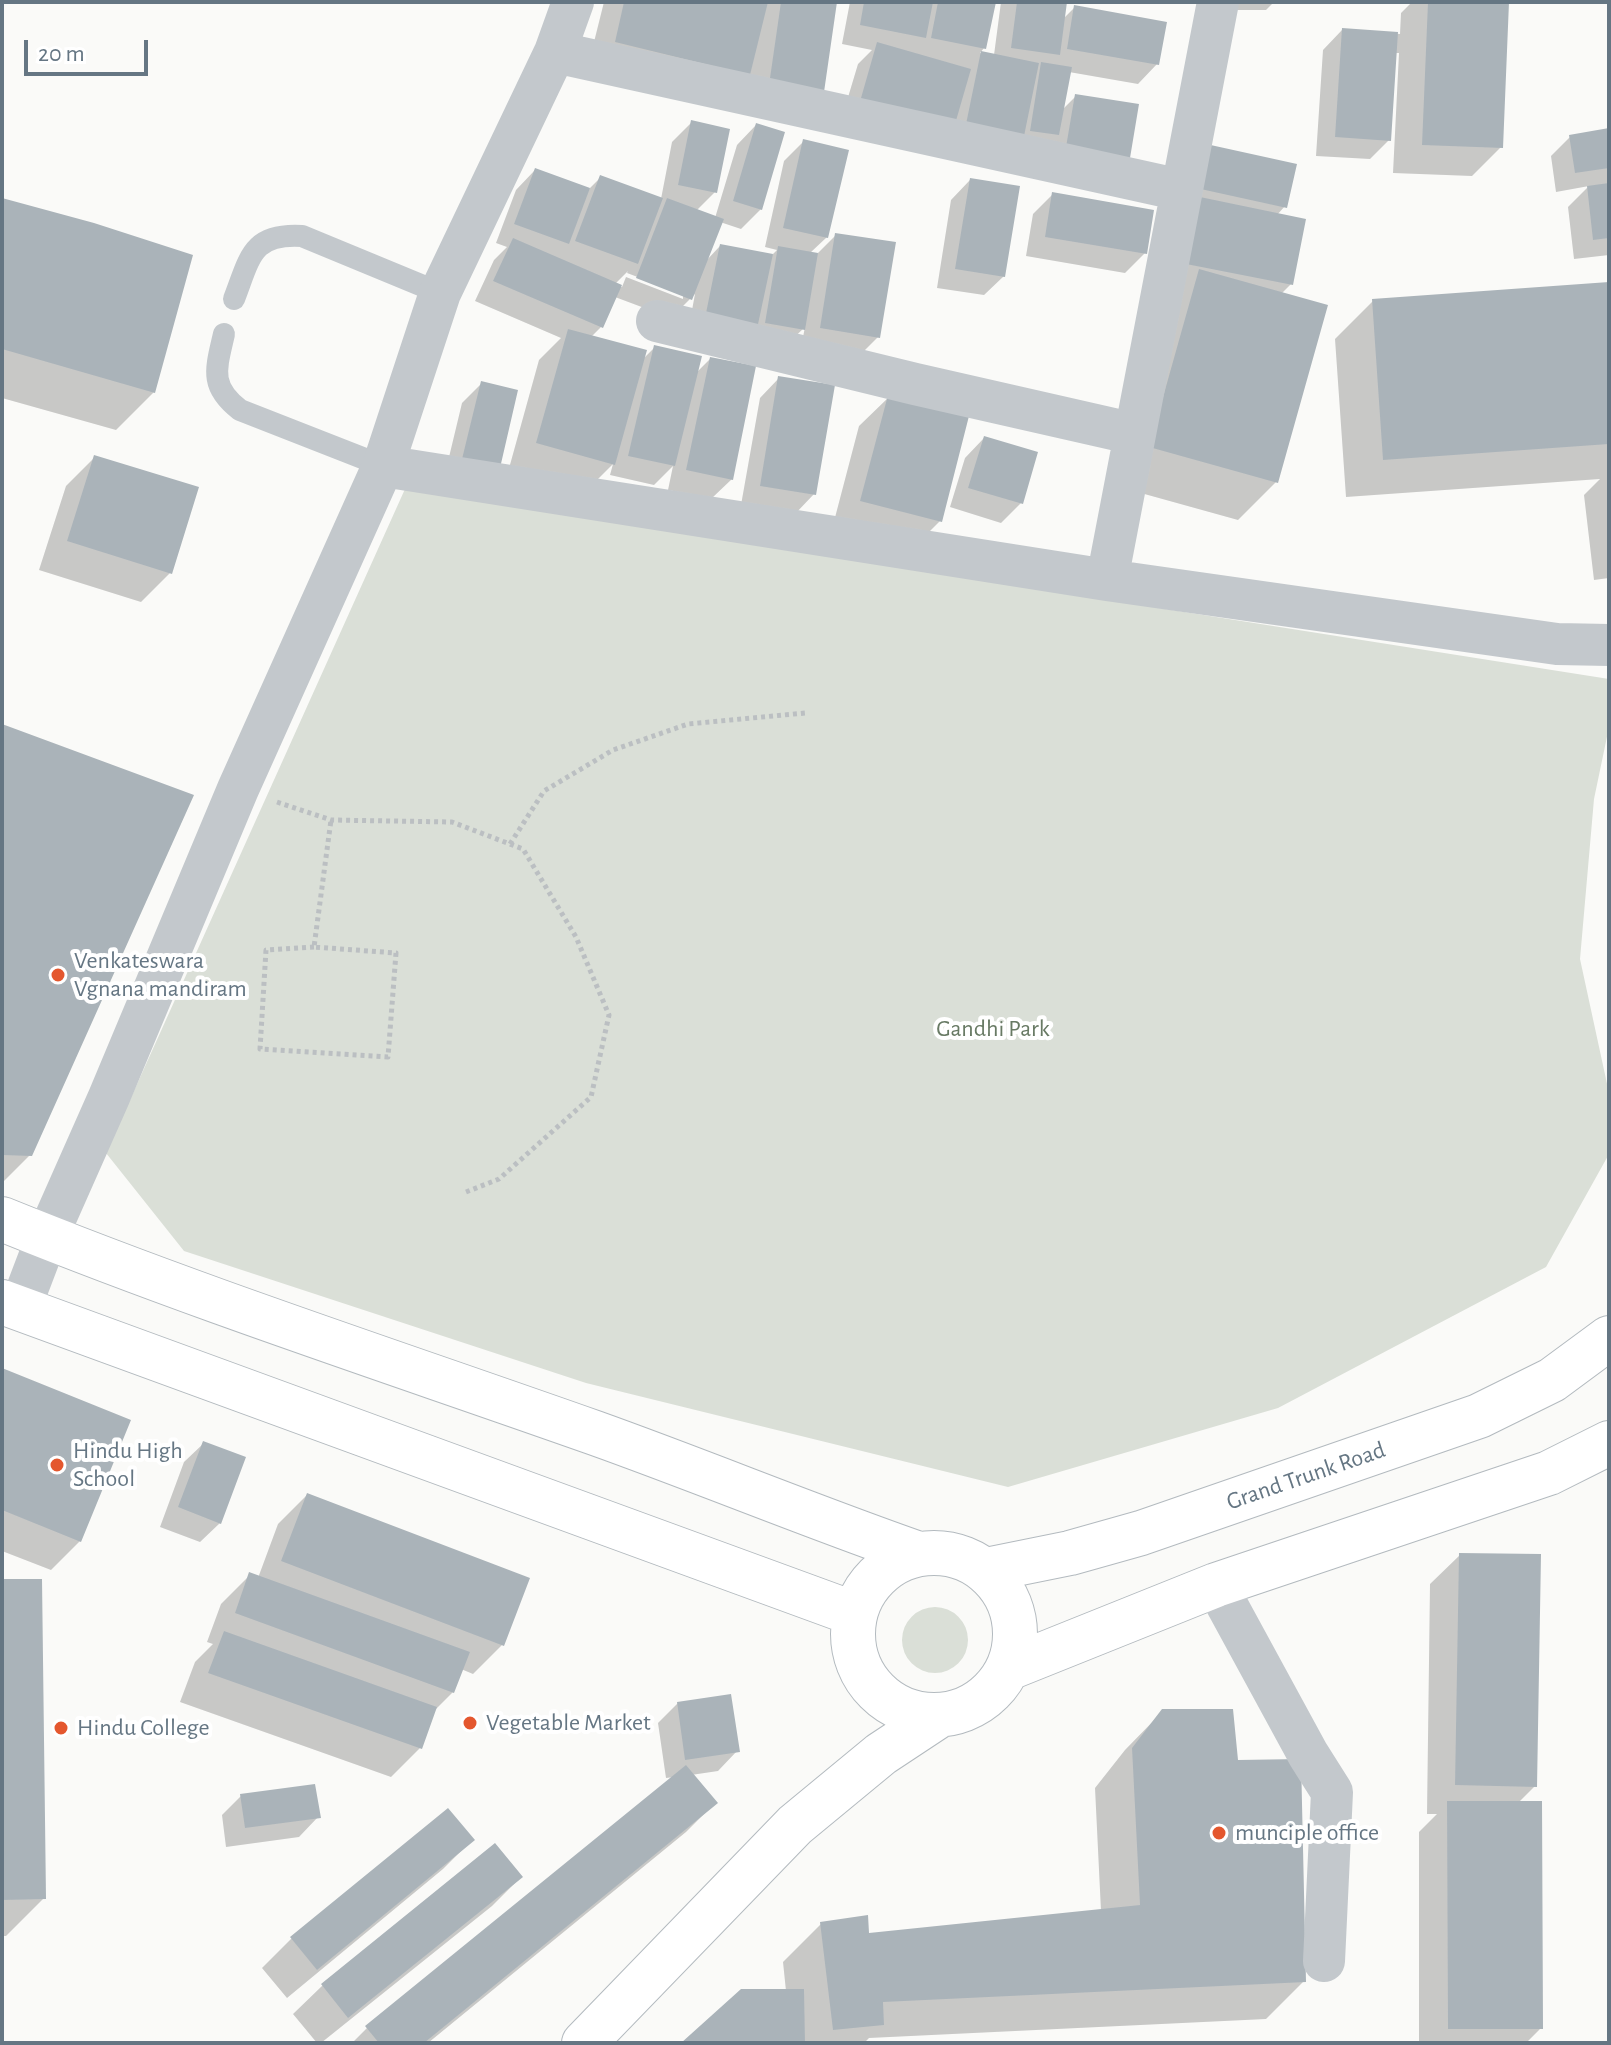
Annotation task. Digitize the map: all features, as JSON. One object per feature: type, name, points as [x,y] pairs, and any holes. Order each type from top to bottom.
[{"type":"main road","points":[[2,1219],[233,1307],[674,1461],[825,1521],[919,1554],[951,1554],[986,1570],[1009,1598],[1017,1635],[1009,1668],[992,1692],[967,1709],[922,1712],[880,1695],[861,1671],[854,1646],[855,1614],[869,1585],[893,1564],[919,1554]]},
{"type":"main road","points":[[11,1305],[855,1614]]},
{"type":"main road","name":"Grand Trunk Road","points":[[986,1570],[1070,1553],[1141,1533],[1479,1416],[1552,1380],[1609,1338]]},
{"type":"main road","points":[[1009,1668],[1216,1585],[1549,1473],[1609,1443]]},
{"type":"main road","points":[[557,2043],[788,1804],[922,1712]]},
{"type":"main road","points":[[584,2043],[795,1825],[881,1754],[922,1712]]},
{"type":"street","points":[[11,1305],[47,1237],[238,789],[383,466],[440,293],[555,52],[573,2]]},
{"type":"street","points":[[1107,580],[1218,2]]},
{"type":"street","points":[[555,52],[1181,190]]},
{"type":"street","points":[[657,321],[1135,434]]},
{"type":"street","points":[[383,466],[1107,580],[1557,644],[1609,645]]},
{"type":"street","points":[[1216,1585],[1332,1792],[1324,1961]]},
{"type":"lane","points":[[234,299],[250,256],[263,241],[280,235],[302,236],[440,293]]},
{"type":"lane","points":[[224,334],[217,367],[218,385],[225,399],[240,410],[383,466]]},
{"type":"path","points":[[510,844],[544,791],[613,750],[688,724],[805,713]]},
{"type":"path","points":[[238,789],[331,820],[452,822],[523,849],[576,937],[609,1015],[591,1097],[499,1179],[466,1192]]},
{"type":"path","points":[[314,947],[331,820]]},
{"type":"path","points":[[314,947],[396,953],[388,1057],[260,1049],[266,950],[314,947]]},
{"type":"green space","name":"Gandhi Park","points":[[405,489],[1609,679],[1609,727],[1594,799],[1580,959],[1609,1093],[1609,1154],[1546,1267],[1278,1408],[1008,1487],[586,1383],[184,1251],[106,1153]]},
{"type":"green space","points":[[935,1607],[948,1610],[958,1617],[965,1627],[968,1640],[965,1653],[958,1663],[948,1670],[935,1673],[922,1670],[912,1663],[905,1653],[902,1640],[905,1627],[912,1617],[922,1610]]},
{"type":"building","points":[[624,2],[768,2],[750,75],[615,42]]},
{"type":"building","points":[[781,2],[837,2],[824,92],[769,85]]},
{"type":"building","points":[[864,2],[933,2],[926,38],[860,25]]},
{"type":"building","points":[[938,2],[996,2],[986,49],[931,38]]},
{"type":"building","points":[[1017,2],[1067,2],[1060,55],[1011,48]]},
{"type":"building","points":[[1428,2],[1509,2],[1503,148],[1422,145]]},
{"type":"building","points":[[1074,5],[1167,22],[1159,65],[1067,49]]},
{"type":"building","points":[[1342,28],[1398,32],[1391,141],[1335,137]]},
{"type":"building","points":[[877,42],[971,69],[953,131],[859,105]]},
{"type":"building","points":[[981,51],[1039,63],[1023,141],[965,129]]},
{"type":"building","points":[[1041,62],[1072,67],[1059,135],[1030,131]]},
{"type":"building","points":[[1075,94],[1139,104],[1130,158],[1066,147]]},
{"type":"building","points":[[691,120],[730,129],[717,193],[678,185]]},
{"type":"building","points":[[756,123],[785,132],[762,210],[733,201]]},
{"type":"building","points":[[1609,128],[1609,168],[1575,173],[1569,135]]},
{"type":"building","points":[[803,139],[849,150],[828,238],[783,228]]},
{"type":"building","points":[[1206,144],[1297,164],[1287,208],[1196,188]]},
{"type":"building","points":[[535,168],[590,188],[569,244],[514,224]]},
{"type":"building","points":[[600,175],[663,198],[638,264],[575,241]]},
{"type":"building","points":[[970,178],[1020,186],[1005,277],[955,269]]},
{"type":"building","points":[[1609,183],[1609,238],[1593,240],[1587,186]]},
{"type":"building","points":[[1052,192],[1154,210],[1147,254],[1045,237]]},
{"type":"building","points":[[1200,197],[1306,219],[1293,285],[1186,264]]},
{"type":"building","points":[[2,198],[193,255],[155,393],[2,349]]},
{"type":"building","points":[[667,198],[724,219],[692,300],[636,278]]},
{"type":"building","points":[[835,233],[896,242],[880,338],[820,328]]},
{"type":"building","points":[[513,238],[622,285],[603,328],[493,281]]},
{"type":"building","points":[[720,244],[773,254],[757,329],[705,318]]},
{"type":"building","points":[[778,246],[818,253],[805,330],[765,323]]},
{"type":"building","points":[[1199,269],[1328,305],[1278,483],[1149,447]]},
{"type":"building","points":[[1609,282],[1609,444],[1383,460],[1372,299]]},
{"type":"building","points":[[568,329],[647,350],[615,465],[536,443]]},
{"type":"building","points":[[654,345],[702,356],[675,466],[628,456]]},
{"type":"building","points":[[710,357],[756,366],[733,480],[686,470]]},
{"type":"building","points":[[778,376],[835,385],[816,495],[760,486]]},
{"type":"building","points":[[481,381],[518,390],[500,468],[462,459]]},
{"type":"building","points":[[888,395],[969,416],[942,522],[860,501]]},
{"type":"building","points":[[984,436],[1038,452],[1023,504],[968,488]]},
{"type":"building","points":[[94,455],[199,487],[172,574],[67,541]]},
{"type":"building","name":"Venkateswara Vgnana mandiram","points":[[2,724],[194,795],[32,1156],[2,1155]]},
{"type":"building","name":"Hindu High School","points":[[2,1368],[131,1420],[81,1542],[2,1510]]},
{"type":"building","points":[[203,1441],[246,1457],[221,1524],[178,1507]]},
{"type":"building","points":[[307,1493],[530,1578],[504,1646],[281,1561]]},
{"type":"building","points":[[1459,1553],[1541,1554],[1537,1787],[1455,1785]]},
{"type":"building","points":[[249,1572],[470,1652],[454,1693],[235,1613]]},
{"type":"building","points":[[2,1579],[42,1579],[46,1899],[2,1900]]},
{"type":"building","points":[[224,1631],[437,1707],[422,1749],[208,1673]]},
{"type":"building","points":[[731,1694],[740,1752],[685,1760],[677,1702]]},
{"type":"building","name":"munciple office","points":[[1162,1709],[1233,1709],[1238,1760],[1301,1759],[1306,1982],[883,2002],[884,2025],[833,2030],[820,1922],[868,1915],[869,1933],[1140,1905],[1132,1748]]},
{"type":"building","points":[[686,1765],[718,1803],[424,2043],[379,2043],[365,2026]]},
{"type":"building","points":[[315,1784],[321,1818],[245,1828],[240,1794]]},
{"type":"building","points":[[1447,1801],[1542,1801],[1543,2029],[1448,2029]]},
{"type":"building","points":[[448,1808],[475,1840],[317,1970],[290,1937]]},
{"type":"building","points":[[495,1843],[523,1877],[348,2018],[321,1984]]},
{"type":"building","points":[[741,1989],[804,1989],[805,2043],[681,2043]]},
{"type":"place","name":"Venkateswara Vgnana mandiram","points":[[58,975]]},
{"type":"place","name":"Hindu High School","points":[[57,1465]]},
{"type":"place","name":"Vegetable Market","points":[[470,1723]]},
{"type":"place","name":"Hindu College","points":[[61,1728]]},
{"type":"place","name":"munciple office","points":[[1219,1833]]}]
